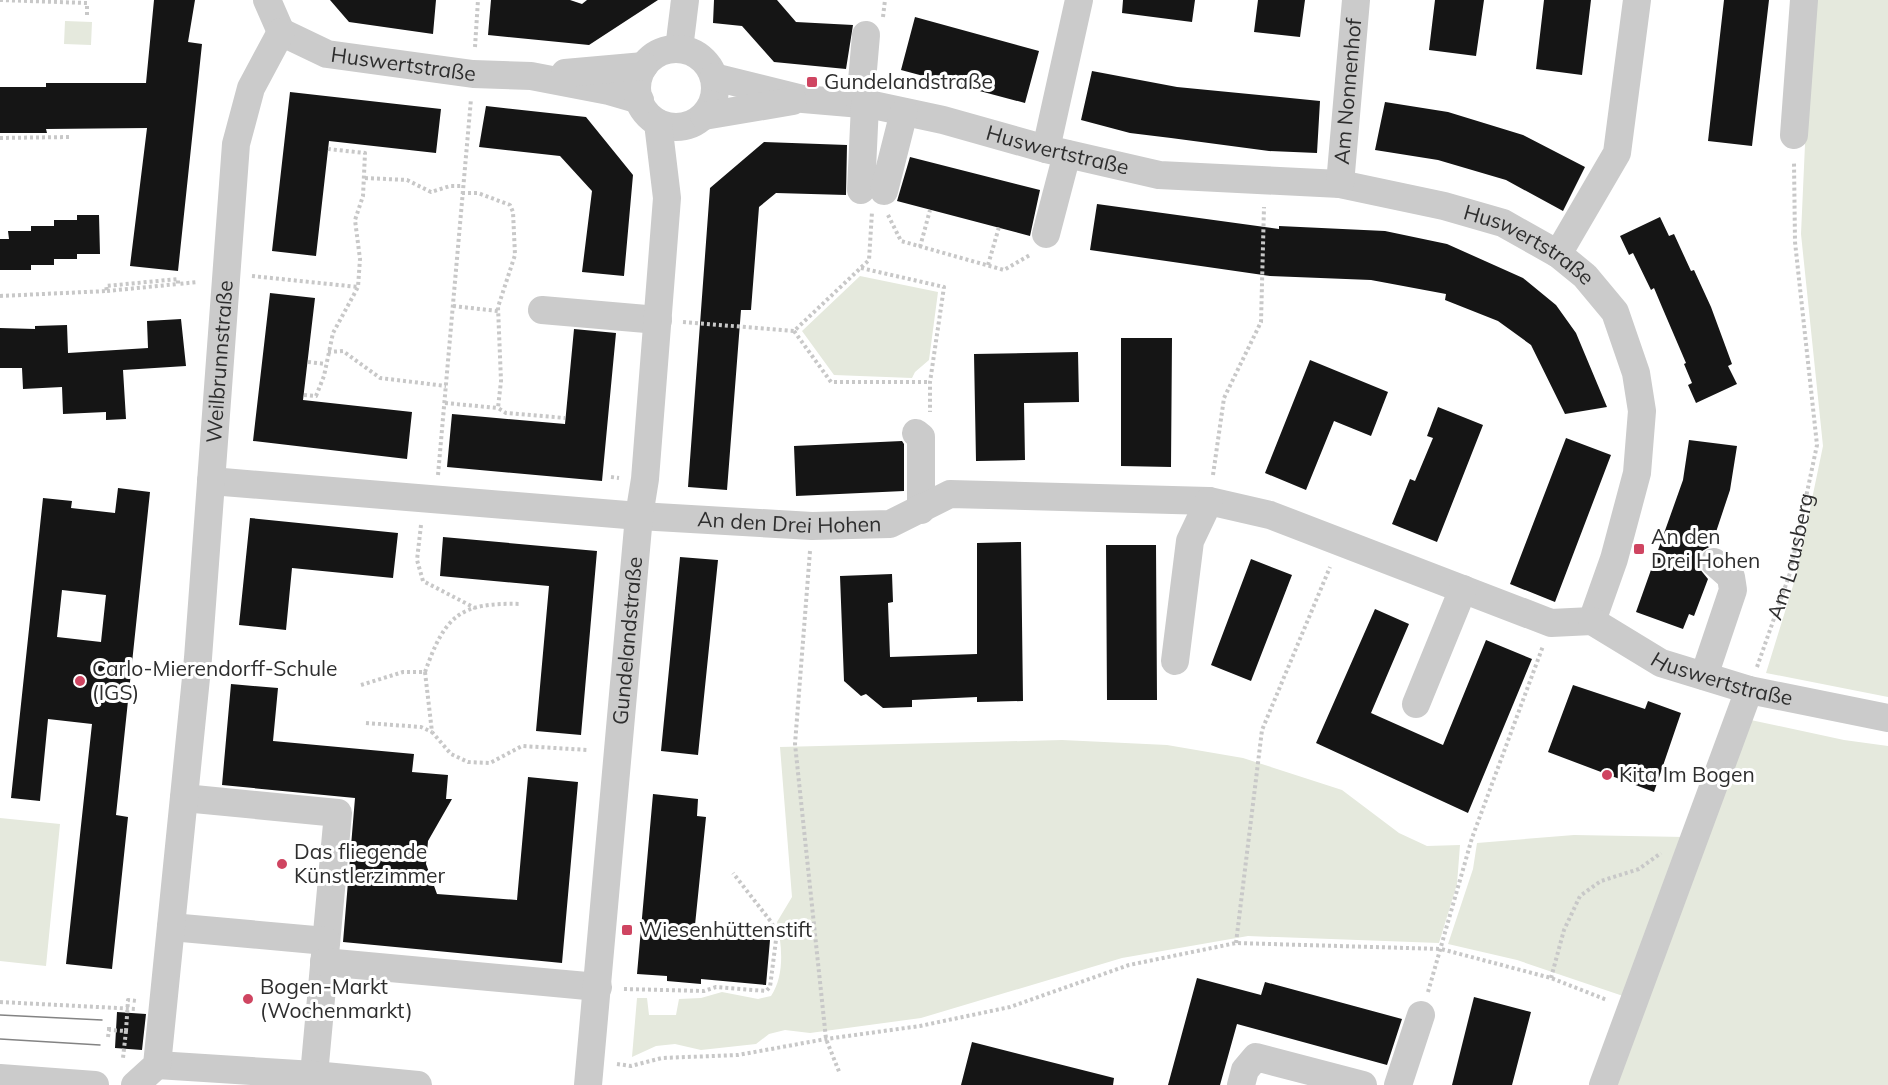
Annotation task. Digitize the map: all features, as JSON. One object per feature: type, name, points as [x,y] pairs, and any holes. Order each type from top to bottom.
[{"type":"street","points":[[267,0],[281,32]]},
{"type":"street","points":[[679,49],[685,0]]},
{"type":"street","points":[[1040,244],[1079,0]]},
{"type":"street","name":"Am Nonnenhof","points":[[1340,184],[1356,0]]},
{"type":"street","points":[[1558,254],[1617,153],[1637,0]]},
{"type":"street","points":[[1794,135],[1804,0]]},
{"type":"street","name":"Huswertstraße","points":[[281,32],[327,54],[473,74],[531,76],[645,66]]},
{"type":"street","name":"Weilbrunnstraße","points":[[157,1065],[191,732],[236,144],[251,88],[281,32]]},
{"type":"street","points":[[866,35],[862,105],[876,199]]},
{"type":"street","points":[[679,49],[700,57],[714,76],[715,96],[696,121],[668,126],[658,123],[650,116],[639,100],[638,82],[645,66],[656,55],[679,49]]},
{"type":"street","name":"Huswertstraße","points":[[531,76],[609,91],[639,100]]},
{"type":"street","name":"Huswertstraße","points":[[714,76],[803,99],[904,112],[1056,152],[1159,175],[1340,184],[1443,206],[1503,223],[1558,254],[1585,276],[1615,312],[1636,373],[1642,411],[1637,473],[1614,559],[1592,621],[1661,663],[1749,690],[1888,718]]},
{"type":"street","name":"Huswertstraße","points":[[696,121],[803,99]]},
{"type":"street","points":[[876,199],[904,112]]},
{"type":"street","name":"Gundelandstraße","points":[[667,198],[696,121]]},
{"type":"street","name":"Gundelandstraße","points":[[588,1085],[611,988],[639,516],[671,321],[667,198],[658,123]]},
{"type":"street","points":[[542,310],[671,321]]},
{"type":"street","points":[[921,510],[923,425]]},
{"type":"street","name":"An den Drei Hohen","points":[[211,481],[639,516],[812,526],[890,524],[950,494],[1209,501],[1270,515],[1551,623],[1592,621]]},
{"type":"street","points":[[1175,661],[1190,541],[1209,501]]},
{"type":"street","points":[[1704,676],[1733,590],[1731,577],[1714,562]]},
{"type":"street","points":[[1416,704],[1463,589]]},
{"type":"street","points":[[1603,1085],[1749,690]]},
{"type":"street","points":[[184,798],[338,813],[314,1075]]},
{"type":"street","points":[[171,927],[325,952],[611,988]]},
{"type":"street","points":[[1398,1085],[1421,1015]]},
{"type":"street","points":[[1241,1085],[1245,1070],[1256,1058],[1363,1085]]},
{"type":"street","points":[[129,1074],[157,1065],[198,1077],[314,1075],[418,1085]]},
{"type":"street","points":[[0,1078],[95,1085]]},
{"type":"path","points":[[0,0],[87,3],[87,18]]},
{"type":"path","points":[[475,608],[423,581],[417,560],[430,499],[445,403],[478,0]]},
{"type":"path","name":"Am Lausberg","points":[[1749,690],[1790,573],[1817,445],[1795,242],[1794,135]]},
{"type":"path","points":[[0,138],[70,137]]},
{"type":"path","points":[[304,395],[316,396],[333,333],[357,287],[360,259],[355,220],[363,196],[365,153],[328,149]]},
{"type":"path","points":[[365,178],[407,180],[431,192],[450,186],[463,186]]},
{"type":"path","points":[[1209,501],[1224,398],[1261,322],[1265,182]]},
{"type":"path","points":[[462,193],[478,193],[510,205],[513,212],[515,255],[498,311],[501,381],[498,408]]},
{"type":"path","points":[[876,199],[901,242],[1004,270],[1040,244]]},
{"type":"path","points":[[671,321],[794,331],[869,260],[876,199]]},
{"type":"path","points":[[920,247],[930,210]]},
{"type":"path","points":[[988,265],[999,227]]},
{"type":"path","points":[[861,268],[944,287],[923,425]]},
{"type":"path","points":[[0,296],[107,291],[209,281],[357,287]]},
{"type":"path","points":[[453,306],[498,311]]},
{"type":"path","points":[[794,331],[831,382],[930,382]]},
{"type":"path","points":[[328,352],[343,351],[380,378],[446,386]]},
{"type":"path","points":[[308,362],[326,364]]},
{"type":"path","points":[[445,403],[498,408],[507,413],[565,418]]},
{"type":"path","points":[[812,526],[795,744],[826,1039],[840,1074]]},
{"type":"path","points":[[1236,943],[1262,730],[1340,541]]},
{"type":"path","points":[[432,732],[425,672],[435,643],[450,619],[475,608],[498,603],[521,604]]},
{"type":"path","points":[[1421,1015],[1472,838],[1551,623]]},
{"type":"path","points":[[361,685],[403,672],[425,672]]},
{"type":"path","points":[[366,723],[421,727],[432,732],[451,754],[468,762],[490,763],[522,746],[588,750]]},
{"type":"path","points":[[1551,978],[1564,930],[1580,896],[1601,881],[1639,868],[1667,849],[1691,846]]},
{"type":"path","points":[[611,988],[704,991],[716,987],[766,991],[770,987],[776,940],[772,923],[733,873]]},
{"type":"path","points":[[630,1065],[662,1058],[738,1055],[826,1039],[920,1026],[1010,1007],[1129,965],[1236,943],[1441,949],[1551,978],[1630,1008]]},
{"type":"path","points":[[0,1002],[163,1011]]},
{"type":"path","points":[[108,1037],[109,1024]]},
{"type":"path","points":[[109,1030],[126,1031],[129,1074]]},
{"type":"shaded area","points":[[1817,0],[1888,0],[1888,697],[1766,673],[1796,576],[1823,446],[1801,234],[1806,122]]},
{"type":"shaded area","points":[[65,21],[92,22],[91,45],[64,44]]},
{"type":"shaded area","points":[[860,276],[938,292],[929,360],[915,372],[912,378],[834,375],[802,331]]},
{"type":"shaded area","points":[[1746,719],[1844,740],[1888,746],[1888,1085],[1611,1085]]},
{"type":"shaded area","points":[[1062,740],[1167,745],[1243,758],[1342,790],[1399,833],[1427,846],[1460,845],[1457,884],[1439,943],[1248,936],[1122,958],[921,1018],[810,1033],[785,1030],[769,1034],[756,1044],[701,1050],[675,1044],[656,1046],[632,1057],[637,998],[647,998],[649,1015],[676,1015],[679,999],[701,998],[722,992],[758,999],[771,996],[775,988],[779,979],[781,960],[777,922],[792,897],[780,747]]},
{"type":"shaded area","points":[[0,818],[60,824],[46,966],[0,961]]},
{"type":"shaded area","points":[[1574,835],[1685,837],[1626,997],[1517,960],[1448,944],[1473,869],[1477,843]]},
{"type":"building","points":[[154,0],[195,0],[188,42],[202,44],[178,271],[130,266],[147,128],[46,129],[47,133],[0,133],[0,87],[46,87],[46,83],[146,83]]},
{"type":"building","points":[[330,0],[436,0],[433,34],[349,22]]},
{"type":"building","points":[[491,0],[570,0],[582,4],[587,0],[658,0],[589,45],[488,35]]},
{"type":"building","points":[[714,0],[777,0],[796,22],[853,25],[846,69],[774,62],[742,26],[713,23]]},
{"type":"building","points":[[1123,0],[1195,0],[1192,22],[1122,13]]},
{"type":"building","points":[[1258,0],[1305,0],[1300,37],[1254,32]]},
{"type":"building","points":[[1435,0],[1484,0],[1476,56],[1429,50]]},
{"type":"building","points":[[1544,0],[1591,0],[1582,75],[1536,69]]},
{"type":"building","points":[[1724,0],[1769,0],[1752,146],[1708,141]]},
{"type":"building","points":[[915,17],[1039,51],[1025,103],[901,70]]},
{"type":"building","points":[[1092,71],[1177,87],[1320,101],[1317,153],[1269,151],[1130,133],[1081,120]]},
{"type":"building","points":[[290,92],[441,109],[436,153],[329,141],[316,256],[272,251]]},
{"type":"building","points":[[1385,102],[1448,112],[1523,135],[1585,167],[1563,211],[1506,180],[1438,160],[1375,150]]},
{"type":"building","points":[[486,106],[586,117],[633,175],[624,276],[582,272],[592,191],[560,156],[479,147]]},
{"type":"building","points":[[764,142],[847,145],[846,195],[776,193],[759,207],[751,310],[741,310],[727,490],[688,487],[710,188]]},
{"type":"building","points":[[910,157],[1040,190],[1030,236],[897,201]]},
{"type":"building","points":[[1097,204],[1279,229],[1279,226],[1385,231],[1447,244],[1523,278],[1556,305],[1576,333],[1607,407],[1565,414],[1531,345],[1498,321],[1445,300],[1446,294],[1371,280],[1270,276],[1090,250]]},
{"type":"building","points":[[77,215],[99,215],[100,254],[77,254],[77,259],[54,259],[54,265],[31,265],[31,270],[0,270],[0,239],[9,239],[8,231],[31,231],[31,226],[54,226],[54,220],[77,220]]},
{"type":"building","points":[[1660,217],[1669,236],[1674,234],[1691,271],[1694,270],[1711,307],[1732,364],[1728,366],[1737,384],[1696,403],[1688,385],[1692,383],[1684,364],[1686,363],[1654,288],[1651,290],[1633,253],[1629,255],[1620,236]]},
{"type":"building","points":[[270,293],[315,298],[303,400],[412,412],[407,459],[253,441]]},
{"type":"building","points":[[181,319],[186,366],[123,370],[126,419],[106,420],[106,412],[63,414],[62,387],[23,389],[22,368],[0,368],[0,328],[35,329],[35,326],[67,325],[68,353],[148,348],[147,321]]},
{"type":"building","points":[[574,329],[616,333],[602,481],[447,467],[452,414],[565,424]]},
{"type":"building","points":[[1121,338],[1172,338],[1171,467],[1121,466]]},
{"type":"building","points":[[1078,352],[1079,402],[1024,403],[1025,460],[976,461],[974,354]]},
{"type":"building","points":[[1310,360],[1388,392],[1371,436],[1334,421],[1306,490],[1265,473]]},
{"type":"building","points":[[1438,407],[1483,425],[1437,542],[1392,524],[1410,479],[1415,481],[1433,438],[1427,436]]},
{"type":"building","points":[[1566,438],[1611,455],[1555,602],[1510,584]]},
{"type":"building","points":[[1689,440],[1737,446],[1730,490],[1714,538],[1711,546],[1702,551],[1698,558],[1699,568],[1708,579],[1694,616],[1689,614],[1683,629],[1636,612],[1683,480]]},
{"type":"building","points":[[902,441],[904,444],[904,491],[796,496],[794,446]]},
{"type":"building","points":[[118,488],[150,492],[116,815],[128,817],[112,969],[66,964],[92,724],[48,719],[40,801],[11,798],[43,498],[72,501],[71,508],[115,513]],"holes":[[[62,590],[106,595],[101,642],[57,637]]]},
{"type":"building","points":[[250,518],[398,533],[393,578],[292,568],[286,630],[239,625]]},
{"type":"building","points":[[443,537],[597,551],[581,735],[536,731],[549,586],[440,576]]},
{"type":"building","points":[[1021,542],[1023,701],[977,702],[977,697],[912,700],[912,707],[883,708],[866,694],[861,696],[844,681],[840,576],[892,574],[893,602],[888,603],[890,657],[977,654],[977,543]]},
{"type":"building","points":[[1106,545],[1156,545],[1157,700],[1107,700]]},
{"type":"building","points":[[680,557],[718,560],[698,755],[661,751]]},
{"type":"building","points":[[1251,559],[1292,575],[1251,681],[1211,665]]},
{"type":"building","points":[[1375,609],[1409,624],[1371,713],[1443,745],[1486,640],[1532,659],[1468,813],[1316,743]]},
{"type":"building","points":[[231,684],[278,688],[273,741],[414,754],[412,772],[448,775],[446,799],[452,799],[428,841],[426,864],[437,894],[517,900],[528,777],[578,782],[562,963],[343,942],[355,798],[222,785]]},
{"type":"building","points":[[1573,685],[1645,709],[1648,701],[1681,713],[1654,792],[1548,752]]},
{"type":"building","points":[[653,794],[698,799],[697,816],[706,817],[695,925],[754,931],[754,939],[770,940],[766,985],[701,979],[701,984],[667,981],[667,976],[637,974]]},
{"type":"building","points":[[1197,978],[1261,995],[1265,982],[1402,1019],[1387,1065],[1237,1024],[1220,1085],[1168,1085]]},
{"type":"building","points":[[1474,997],[1531,1012],[1512,1085],[1452,1085]]},
{"type":"building","points":[[117,1012],[146,1014],[142,1050],[115,1048]]},
{"type":"building","points":[[972,1042],[1114,1078],[1113,1085],[961,1085]]},
{"type":"tram line","points":[[0,1015],[102,1020]]},
{"type":"tram line","points":[[0,1039],[100,1045]]},
{"type":"place","name":"Gundelandstraße","points":[[812,82]]},
{"type":"place","name":"An den Drei Hohen","points":[[1639,549]]},
{"type":"place","name":"Carlo-Mierendorff-Schule (IGS)","points":[[80,681]]},
{"type":"place","name":"Kita Im Bogen","points":[[1607,775]]},
{"type":"place","name":"Das fliegende Künstlerzimmer","points":[[282,864]]},
{"type":"place","name":"Wiesenhüttenstift","points":[[627,930]]},
{"type":"place","name":"Bogen-Markt (Wochenmarkt)","points":[[248,999]]}]
